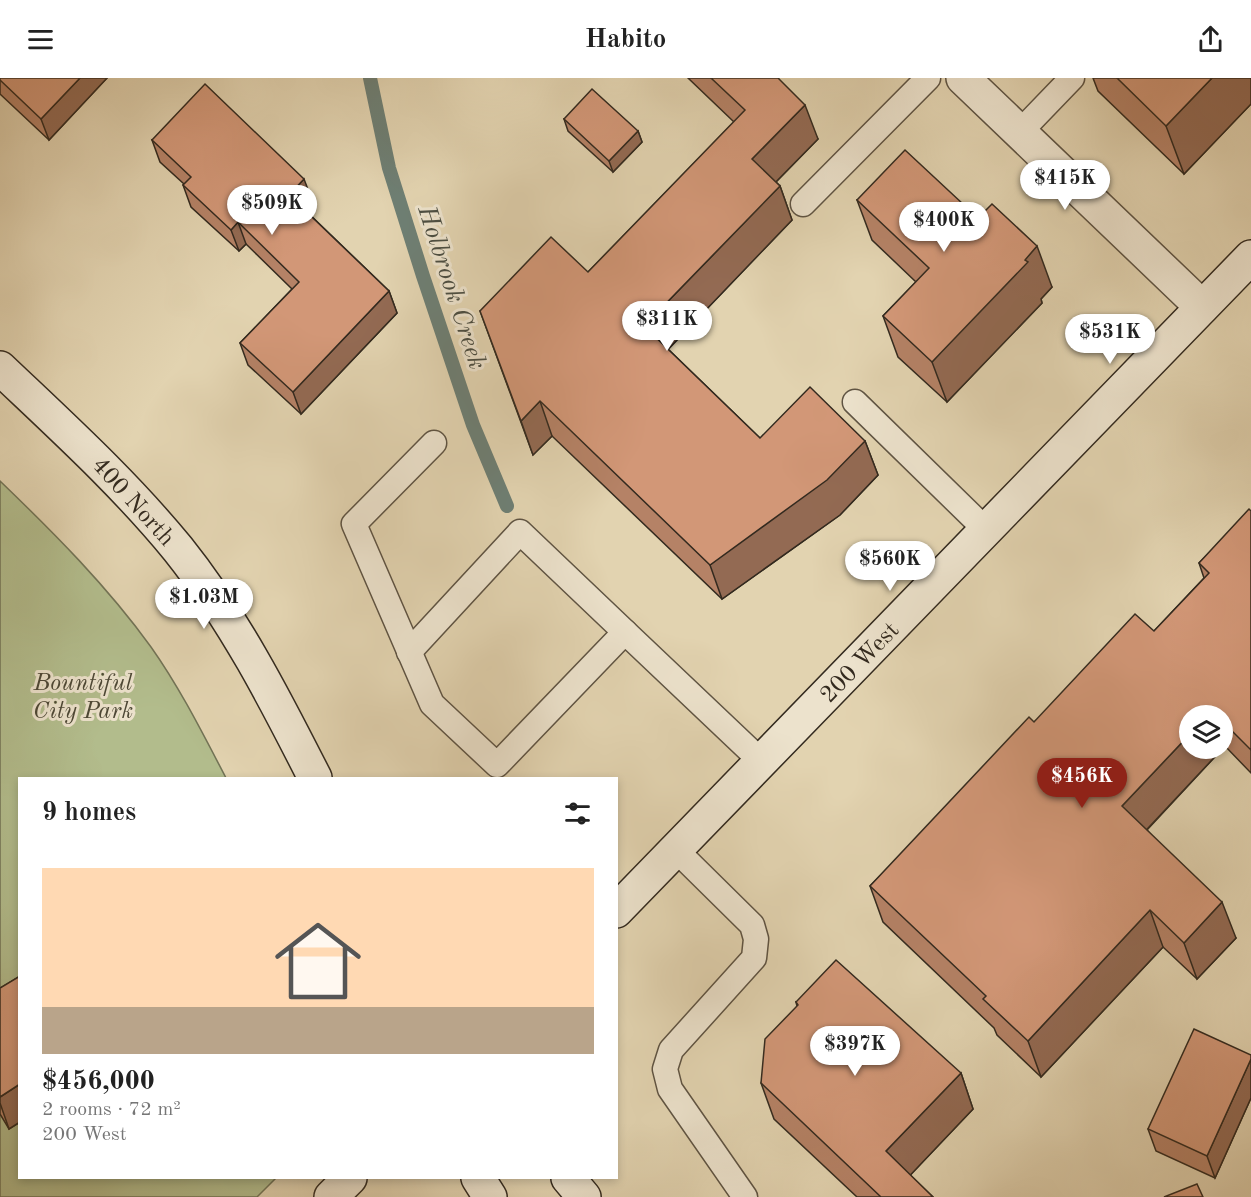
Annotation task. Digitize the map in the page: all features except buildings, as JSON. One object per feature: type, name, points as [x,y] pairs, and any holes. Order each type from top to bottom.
[{"type":"main road","points":[[963,78],[1202,307]]},
{"type":"main road","name":"200 West","points":[[618,909],[1251,257]]},
{"type":"main road","name":"400 North","points":[[0,368],[108,471],[178,550],[240,638],[269,687],[314,777]]},
{"type":"main road","points":[[331,1197],[349,1179]]},
{"type":"main road","points":[[479,1179],[490,1197]]},
{"type":"main road","points":[[569,1179],[584,1197]]},
{"type":"lane","points":[[803,204],[928,78]]},
{"type":"lane","points":[[1020,132],[1072,78]]},
{"type":"lane","points":[[855,402],[986,530]]},
{"type":"lane","points":[[434,443],[354,525],[432,704],[497,765],[625,632]]},
{"type":"lane","points":[[409,652],[520,532],[762,762]]},
{"type":"lane","points":[[676,850],[752,924],[756,939],[754,958],[671,1050],[665,1069],[670,1089],[745,1197]]},
{"type":"green space","name":"Bountiful City Park","points":[[0,481],[79,561],[134,624],[172,679],[225,777],[18,777],[18,1179],[275,1179],[257,1197],[0,1197]]},
{"type":"waterway","name":"Holbrook Creek","points":[[370,78],[389,168],[423,276],[473,425],[507,506]]}]
